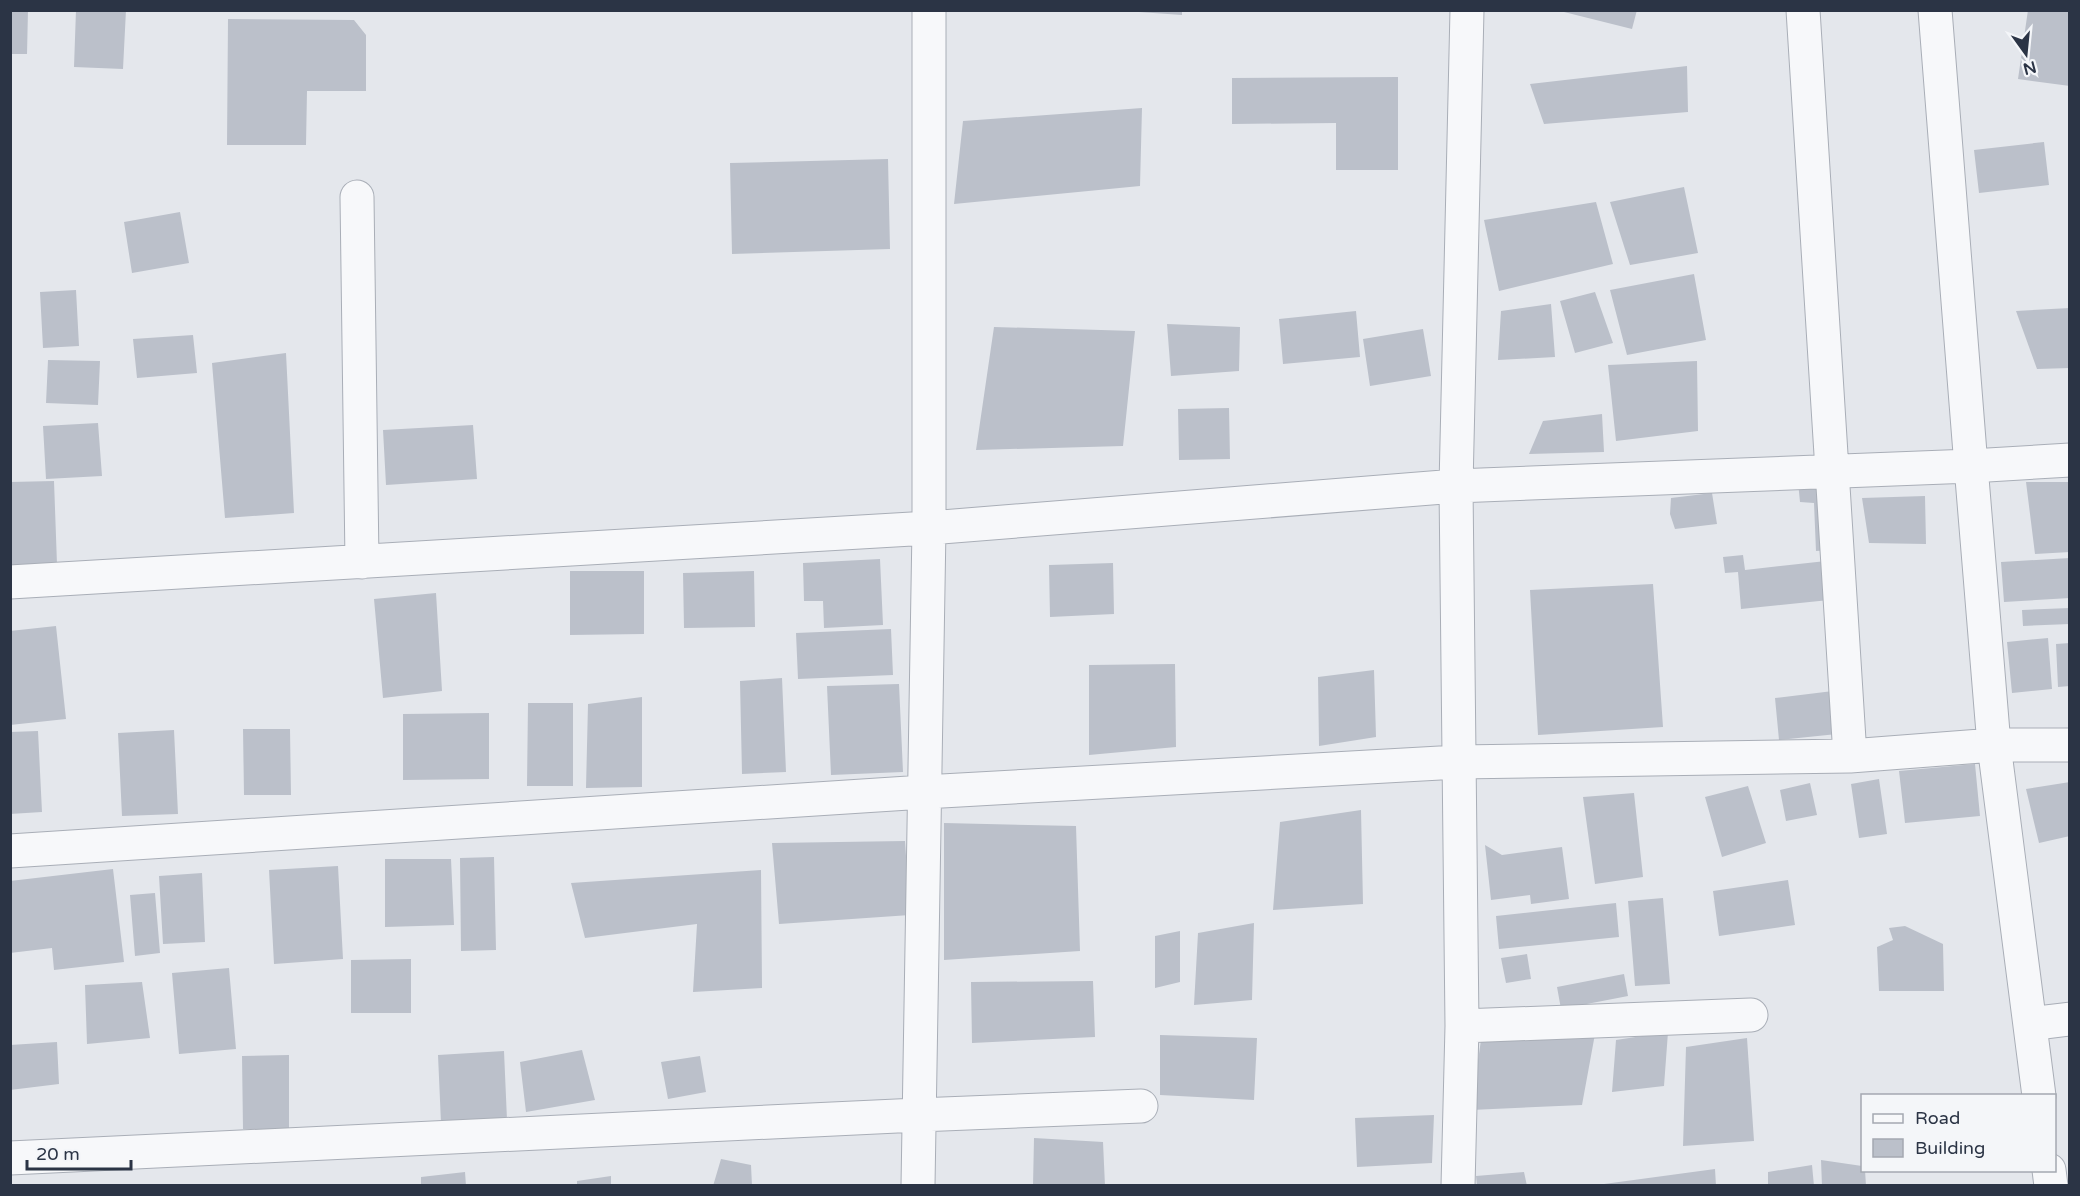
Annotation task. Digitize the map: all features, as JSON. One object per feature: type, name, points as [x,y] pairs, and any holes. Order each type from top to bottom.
[{"type":"street","points":[[918,1185],[928,528],[929,10]]},
{"type":"street","points":[[1458,1185],[1462,1026],[1456,486],[1467,10]]},
{"type":"street","points":[[1803,10],[1830,470],[1850,756]]},
{"type":"street","points":[[1935,10],[1994,745],[2039,1094]]},
{"type":"street","points":[[357,197],[362,562]]},
{"type":"street","points":[[10,582],[928,528],[1456,486],[1971,466],[2070,460]]},
{"type":"street","points":[[10,851],[924,792],[1458,762],[1850,756],[1994,745],[2070,745]]},
{"type":"street","points":[[1462,1026],[1751,1014]]},
{"type":"street","points":[[2030,1024],[2070,1019]]},
{"type":"street","points":[[10,1158],[1141,1106]]},
{"type":"building","points":[[10,10],[28,10],[27,54],[10,54]]},
{"type":"building","points":[[76,10],[126,10],[123,69],[74,67]]},
{"type":"building","points":[[1139,10],[1182,10],[1182,15],[1139,12]]},
{"type":"building","points":[[1556,10],[1637,10],[1632,29]]},
{"type":"building","points":[[2028,10],[2070,10],[2070,86],[2018,79]]},
{"type":"building","points":[[228,19],[354,20],[366,35],[366,91],[307,91],[306,145],[227,145]]},
{"type":"building","points":[[1687,66],[1688,112],[1544,124],[1530,84]]},
{"type":"building","points":[[1398,77],[1398,170],[1336,170],[1336,123],[1232,124],[1232,78]]},
{"type":"building","points":[[1142,108],[1140,186],[954,204],[963,121]]},
{"type":"building","points":[[2044,142],[2049,185],[1979,193],[1974,150]]},
{"type":"building","points":[[888,159],[890,249],[732,254],[730,163]]},
{"type":"building","points":[[1684,187],[1698,253],[1630,265],[1610,202]]},
{"type":"building","points":[[1596,202],[1613,264],[1499,291],[1484,220]]},
{"type":"building","points":[[180,212],[189,263],[132,273],[124,222]]},
{"type":"building","points":[[1694,274],[1706,340],[1627,355],[1610,290]]},
{"type":"building","points":[[76,290],[79,346],[43,348],[40,292]]},
{"type":"building","points":[[1595,292],[1613,343],[1575,353],[1560,301]]},
{"type":"building","points":[[1551,304],[1555,357],[1498,360],[1501,311]]},
{"type":"building","points":[[2070,308],[2070,368],[2037,369],[2016,311]]},
{"type":"building","points":[[1356,311],[1360,357],[1283,364],[1279,319]]},
{"type":"building","points":[[1167,324],[1240,327],[1239,371],[1171,376]]},
{"type":"building","points":[[994,327],[1135,331],[1123,446],[976,450]]},
{"type":"building","points":[[1423,329],[1431,376],[1370,386],[1363,339]]},
{"type":"building","points":[[193,335],[197,373],[137,378],[133,339]]},
{"type":"building","points":[[286,353],[294,513],[225,518],[212,363]]},
{"type":"building","points":[[48,360],[100,361],[98,405],[46,403]]},
{"type":"building","points":[[1697,361],[1698,431],[1616,441],[1608,365]]},
{"type":"building","points":[[1229,408],[1230,459],[1179,460],[1178,409]]},
{"type":"building","points":[[1602,414],[1604,452],[1529,454],[1543,421]]},
{"type":"building","points":[[98,423],[102,476],[46,479],[43,426]]},
{"type":"building","points":[[473,425],[477,479],[386,485],[383,430]]},
{"type":"building","points":[[54,481],[57,564],[10,566],[10,482]]},
{"type":"building","points":[[1825,481],[1831,550],[1816,551],[1814,503],[1800,502],[1798,482]]},
{"type":"building","points":[[2026,482],[2070,482],[2070,552],[2035,554]]},
{"type":"building","points":[[1712,493],[1717,524],[1675,529],[1670,514],[1671,498]]},
{"type":"building","points":[[1925,496],[1926,544],[1869,543],[1862,498]]},
{"type":"building","points":[[1743,555],[1745,570],[1826,561],[1829,600],[1741,609],[1738,572],[1725,573],[1723,557]]},
{"type":"building","points":[[2070,558],[2070,598],[2004,602],[2001,562]]},
{"type":"building","points":[[880,559],[883,625],[824,628],[823,601],[804,601],[803,563]]},
{"type":"building","points":[[1113,563],[1114,614],[1050,617],[1049,565]]},
{"type":"building","points":[[570,571],[644,571],[644,634],[570,635]]},
{"type":"building","points":[[754,571],[755,627],[684,628],[683,573]]},
{"type":"building","points":[[1653,584],[1663,727],[1538,735],[1530,590]]},
{"type":"building","points":[[436,593],[442,691],[383,698],[374,599]]},
{"type":"building","points":[[2070,608],[2070,624],[2023,626],[2022,610]]},
{"type":"building","points":[[56,626],[66,719],[10,725],[10,631]]},
{"type":"building","points":[[891,629],[893,675],[798,679],[796,633]]},
{"type":"building","points":[[2048,638],[2052,689],[2012,693],[2007,642]]},
{"type":"building","points":[[2070,643],[2070,686],[2058,687],[2056,644]]},
{"type":"building","points":[[1175,664],[1176,747],[1089,755],[1089,665]]},
{"type":"building","points":[[1374,670],[1376,737],[1319,746],[1318,677]]},
{"type":"building","points":[[782,678],[786,772],[742,774],[740,681]]},
{"type":"building","points":[[899,684],[903,772],[831,775],[827,686]]},
{"type":"building","points":[[1833,691],[1837,734],[1779,740],[1775,698]]},
{"type":"building","points":[[642,697],[642,787],[586,788],[588,704]]},
{"type":"building","points":[[528,703],[573,703],[573,786],[527,786]]},
{"type":"building","points":[[489,713],[489,779],[403,780],[403,714]]},
{"type":"building","points":[[243,729],[290,729],[291,795],[244,795]]},
{"type":"building","points":[[174,730],[178,814],[122,816],[118,733]]},
{"type":"building","points":[[38,731],[42,812],[10,814],[10,732]]},
{"type":"building","points":[[1975,764],[1980,816],[1905,823],[1899,771]]},
{"type":"building","points":[[1879,779],[1887,834],[1859,838],[1851,784]]},
{"type":"building","points":[[2070,782],[2070,836],[2039,843],[2026,789]]},
{"type":"building","points":[[1810,783],[1817,815],[1786,821],[1780,790]]},
{"type":"building","points":[[1748,786],[1766,843],[1722,857],[1705,797]]},
{"type":"building","points":[[1634,793],[1643,877],[1595,884],[1583,797]]},
{"type":"building","points":[[1361,810],[1363,904],[1273,910],[1280,822]]},
{"type":"building","points":[[944,823],[1076,826],[1080,951],[944,960]]},
{"type":"building","points":[[905,841],[910,915],[779,924],[772,843]]},
{"type":"building","points":[[1485,845],[1502,855],[1562,847],[1569,899],[1531,904],[1530,895],[1491,900]]},
{"type":"building","points":[[494,857],[496,950],[461,951],[460,858]]},
{"type":"building","points":[[385,859],[451,859],[454,925],[385,927]]},
{"type":"building","points":[[338,866],[343,959],[274,964],[269,870]]},
{"type":"building","points":[[113,869],[124,962],[54,970],[52,948],[10,953],[10,881]]},
{"type":"building","points":[[761,870],[762,988],[693,992],[697,924],[585,938],[571,883]]},
{"type":"building","points":[[202,873],[205,942],[163,944],[159,876]]},
{"type":"building","points":[[1788,880],[1795,925],[1719,936],[1713,891]]},
{"type":"building","points":[[155,893],[160,953],[135,956],[130,895]]},
{"type":"building","points":[[1663,898],[1670,984],[1635,986],[1628,901]]},
{"type":"building","points":[[1616,903],[1619,937],[1499,949],[1496,916]]},
{"type":"building","points":[[1254,923],[1252,1000],[1194,1005],[1198,933]]},
{"type":"building","points":[[1905,926],[1943,944],[1944,991],[1879,991],[1877,947],[1893,940],[1889,928]]},
{"type":"building","points":[[1180,931],[1180,982],[1155,988],[1155,936]]},
{"type":"building","points":[[1527,954],[1531,979],[1506,983],[1501,958]]},
{"type":"building","points":[[411,959],[411,1013],[351,1013],[351,960]]},
{"type":"building","points":[[229,968],[236,1049],[179,1054],[172,973]]},
{"type":"building","points":[[1624,974],[1628,996],[1561,1009],[1557,987]]},
{"type":"building","points":[[1093,981],[1095,1037],[972,1043],[971,982]]},
{"type":"building","points":[[142,982],[150,1038],[87,1044],[85,985]]},
{"type":"building","points":[[1668,1032],[1664,1086],[1612,1092],[1616,1040]]},
{"type":"building","points":[[1595,1034],[1582,1105],[1471,1110],[1481,1040]]},
{"type":"building","points":[[1160,1035],[1257,1038],[1254,1100],[1160,1095]]},
{"type":"building","points":[[1747,1038],[1754,1141],[1683,1146],[1686,1047]]},
{"type":"building","points":[[57,1042],[59,1084],[10,1090],[10,1045]]},
{"type":"building","points":[[582,1050],[595,1100],[526,1112],[520,1062]]},
{"type":"building","points":[[504,1051],[507,1120],[441,1123],[438,1055]]},
{"type":"building","points":[[289,1055],[289,1129],[243,1129],[242,1056]]},
{"type":"building","points":[[700,1056],[706,1092],[668,1099],[661,1062]]},
{"type":"building","points":[[1434,1115],[1432,1163],[1357,1167],[1355,1118]]},
{"type":"building","points":[[1034,1138],[1103,1142],[1105,1186],[1033,1186]]},
{"type":"building","points":[[721,1159],[751,1165],[752,1186],[713,1186]]},
{"type":"building","points":[[1821,1160],[1861,1166],[1861,1172],[1865,1172],[1866,1186],[1822,1186]]},
{"type":"building","points":[[1812,1165],[1814,1186],[1768,1186],[1768,1172]]},
{"type":"building","points":[[1715,1169],[1716,1186],[1604,1186],[1604,1184]]},
{"type":"building","points":[[465,1172],[466,1186],[421,1186],[421,1177]]},
{"type":"building","points":[[1524,1172],[1527,1186],[1477,1186],[1476,1176]]},
{"type":"building","points":[[611,1176],[611,1186],[577,1186],[577,1181]]}]
